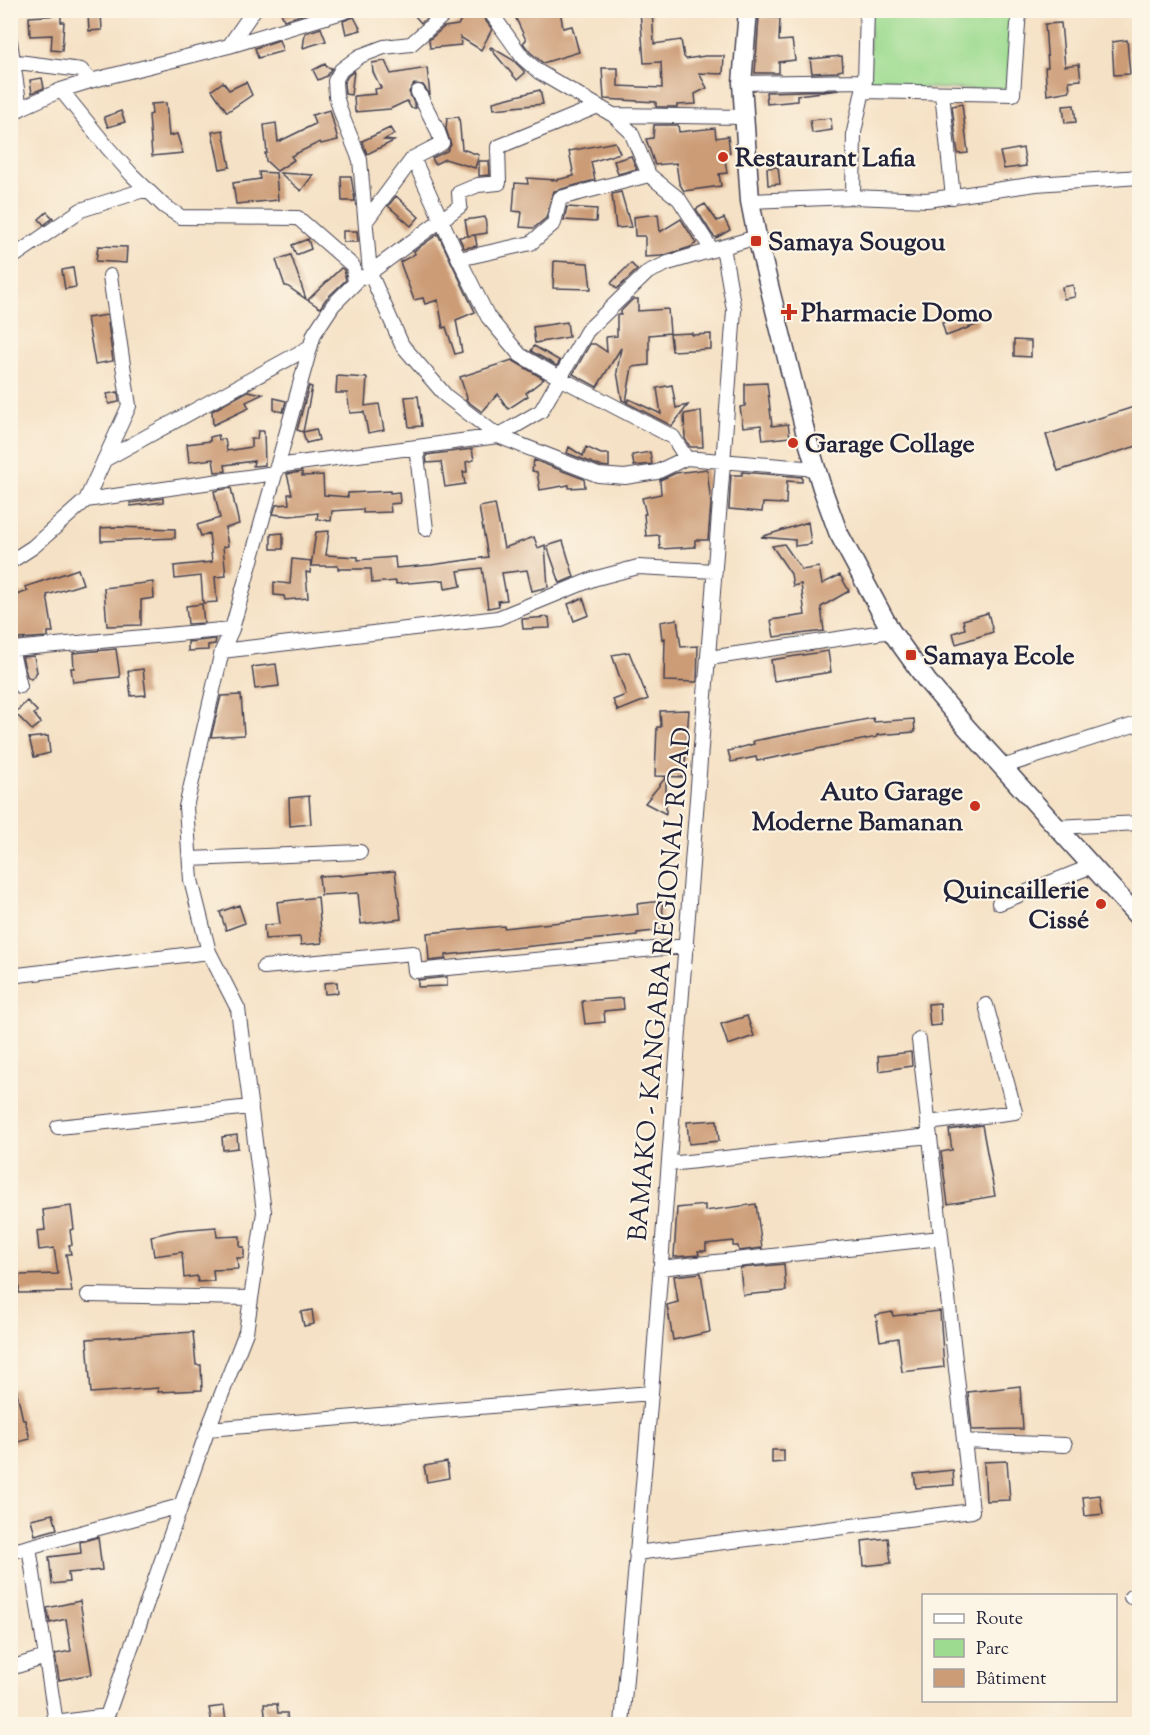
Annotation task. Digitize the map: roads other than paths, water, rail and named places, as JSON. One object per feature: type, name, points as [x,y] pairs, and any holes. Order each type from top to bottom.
[{"type":"main road","points":[[748,10],[742,83],[750,201],[806,435],[838,532],[891,631],[927,681],[1140,919]]},
{"type":"street","points":[[229,46],[254,10]]},
{"type":"street","points":[[10,41],[15,111],[61,90],[90,81],[229,46],[349,10]]},
{"type":"street","points":[[449,10],[411,44],[384,47],[360,56],[342,70],[335,81],[336,96],[342,116],[360,160],[370,273],[402,345],[446,396],[498,436],[598,475],[625,477],[657,472],[686,458],[816,469]]},
{"type":"street","points":[[489,10],[523,58],[539,72],[613,115],[631,132],[649,175],[679,199],[717,249]]},
{"type":"street","points":[[853,197],[854,132],[864,86],[867,10]]},
{"type":"street","points":[[742,83],[864,86],[942,93],[1013,94],[1018,10]]},
{"type":"street","points":[[12,61],[81,70],[90,81]]},
{"type":"street","points":[[61,90],[108,148],[164,206],[181,217],[298,218],[352,266],[355,284]]},
{"type":"street","points":[[366,221],[413,158],[442,143],[418,92]]},
{"type":"street","points":[[942,93],[953,197]]},
{"type":"street","points":[[28,1547],[56,1723],[84,1722],[107,1716],[180,1506],[246,1332],[264,1212],[238,1009],[209,952],[191,880],[186,807],[222,651],[232,629],[310,347],[314,334],[333,304],[355,284],[460,206],[459,193],[478,185],[499,183],[498,147],[598,106]]},
{"type":"street","points":[[613,115],[744,123]]},
{"type":"street","points":[[413,158],[488,317],[520,355],[673,437],[686,458]]},
{"type":"street","points":[[459,259],[531,243],[554,223],[560,198],[649,175]]},
{"type":"street","points":[[750,201],[853,197],[927,200],[1036,184],[1140,177]]},
{"type":"street","points":[[10,259],[81,210],[147,189]]},
{"type":"street","points":[[86,500],[498,436],[541,411],[587,331],[648,272],[668,263],[757,237]]},
{"type":"street","name":"BAMAKO - KANGABA REGIONAL ROAD","points":[[622,1725],[687,946],[734,310],[717,249]]},
{"type":"street","points":[[10,562],[33,547],[86,500],[129,406],[110,276]]},
{"type":"street","points":[[104,460],[310,347]]},
{"type":"street","points":[[416,447],[426,529]]},
{"type":"street","points":[[222,651],[498,618],[593,579],[638,567],[715,571]]},
{"type":"street","points":[[20,686],[11,646],[232,629]]},
{"type":"street","points":[[709,658],[891,631]]},
{"type":"street","points":[[1002,767],[1140,723]]},
{"type":"street","points":[[1055,826],[1140,824]]},
{"type":"street","points":[[190,860],[360,852]]},
{"type":"street","points":[[999,903],[1092,866]]},
{"type":"street","points":[[264,967],[413,953],[415,971],[687,946]]},
{"type":"street","points":[[10,976],[209,952]]},
{"type":"street","points":[[669,1164],[929,1130],[1015,1112],[986,1005]]},
{"type":"street","points":[[636,1553],[972,1511],[919,1040]]},
{"type":"street","points":[[58,1127],[251,1107]]},
{"type":"street","points":[[660,1268],[941,1238]]},
{"type":"street","points":[[87,1295],[251,1298]]},
{"type":"street","points":[[208,1429],[651,1392]]},
{"type":"street","points":[[964,1442],[1065,1445]]},
{"type":"street","points":[[10,1552],[180,1506]]},
{"type":"street","points":[[10,1668],[46,1657]]},
{"type":"place","name":"Restaurant Lafia","points":[[723,157]]},
{"type":"place","name":"Samaya Sougou","points":[[756,241]]},
{"type":"place","name":"Pharmacie Domo","points":[[789,312]]},
{"type":"place","name":"Garage Collage","points":[[793,443]]},
{"type":"place","name":"Samaya Ecole","points":[[911,655]]},
{"type":"place","name":"Auto Garage Moderne Bamanan","points":[[975,806]]},
{"type":"place","name":"Quincaillerie Cissé","points":[[1101,904]]}]
